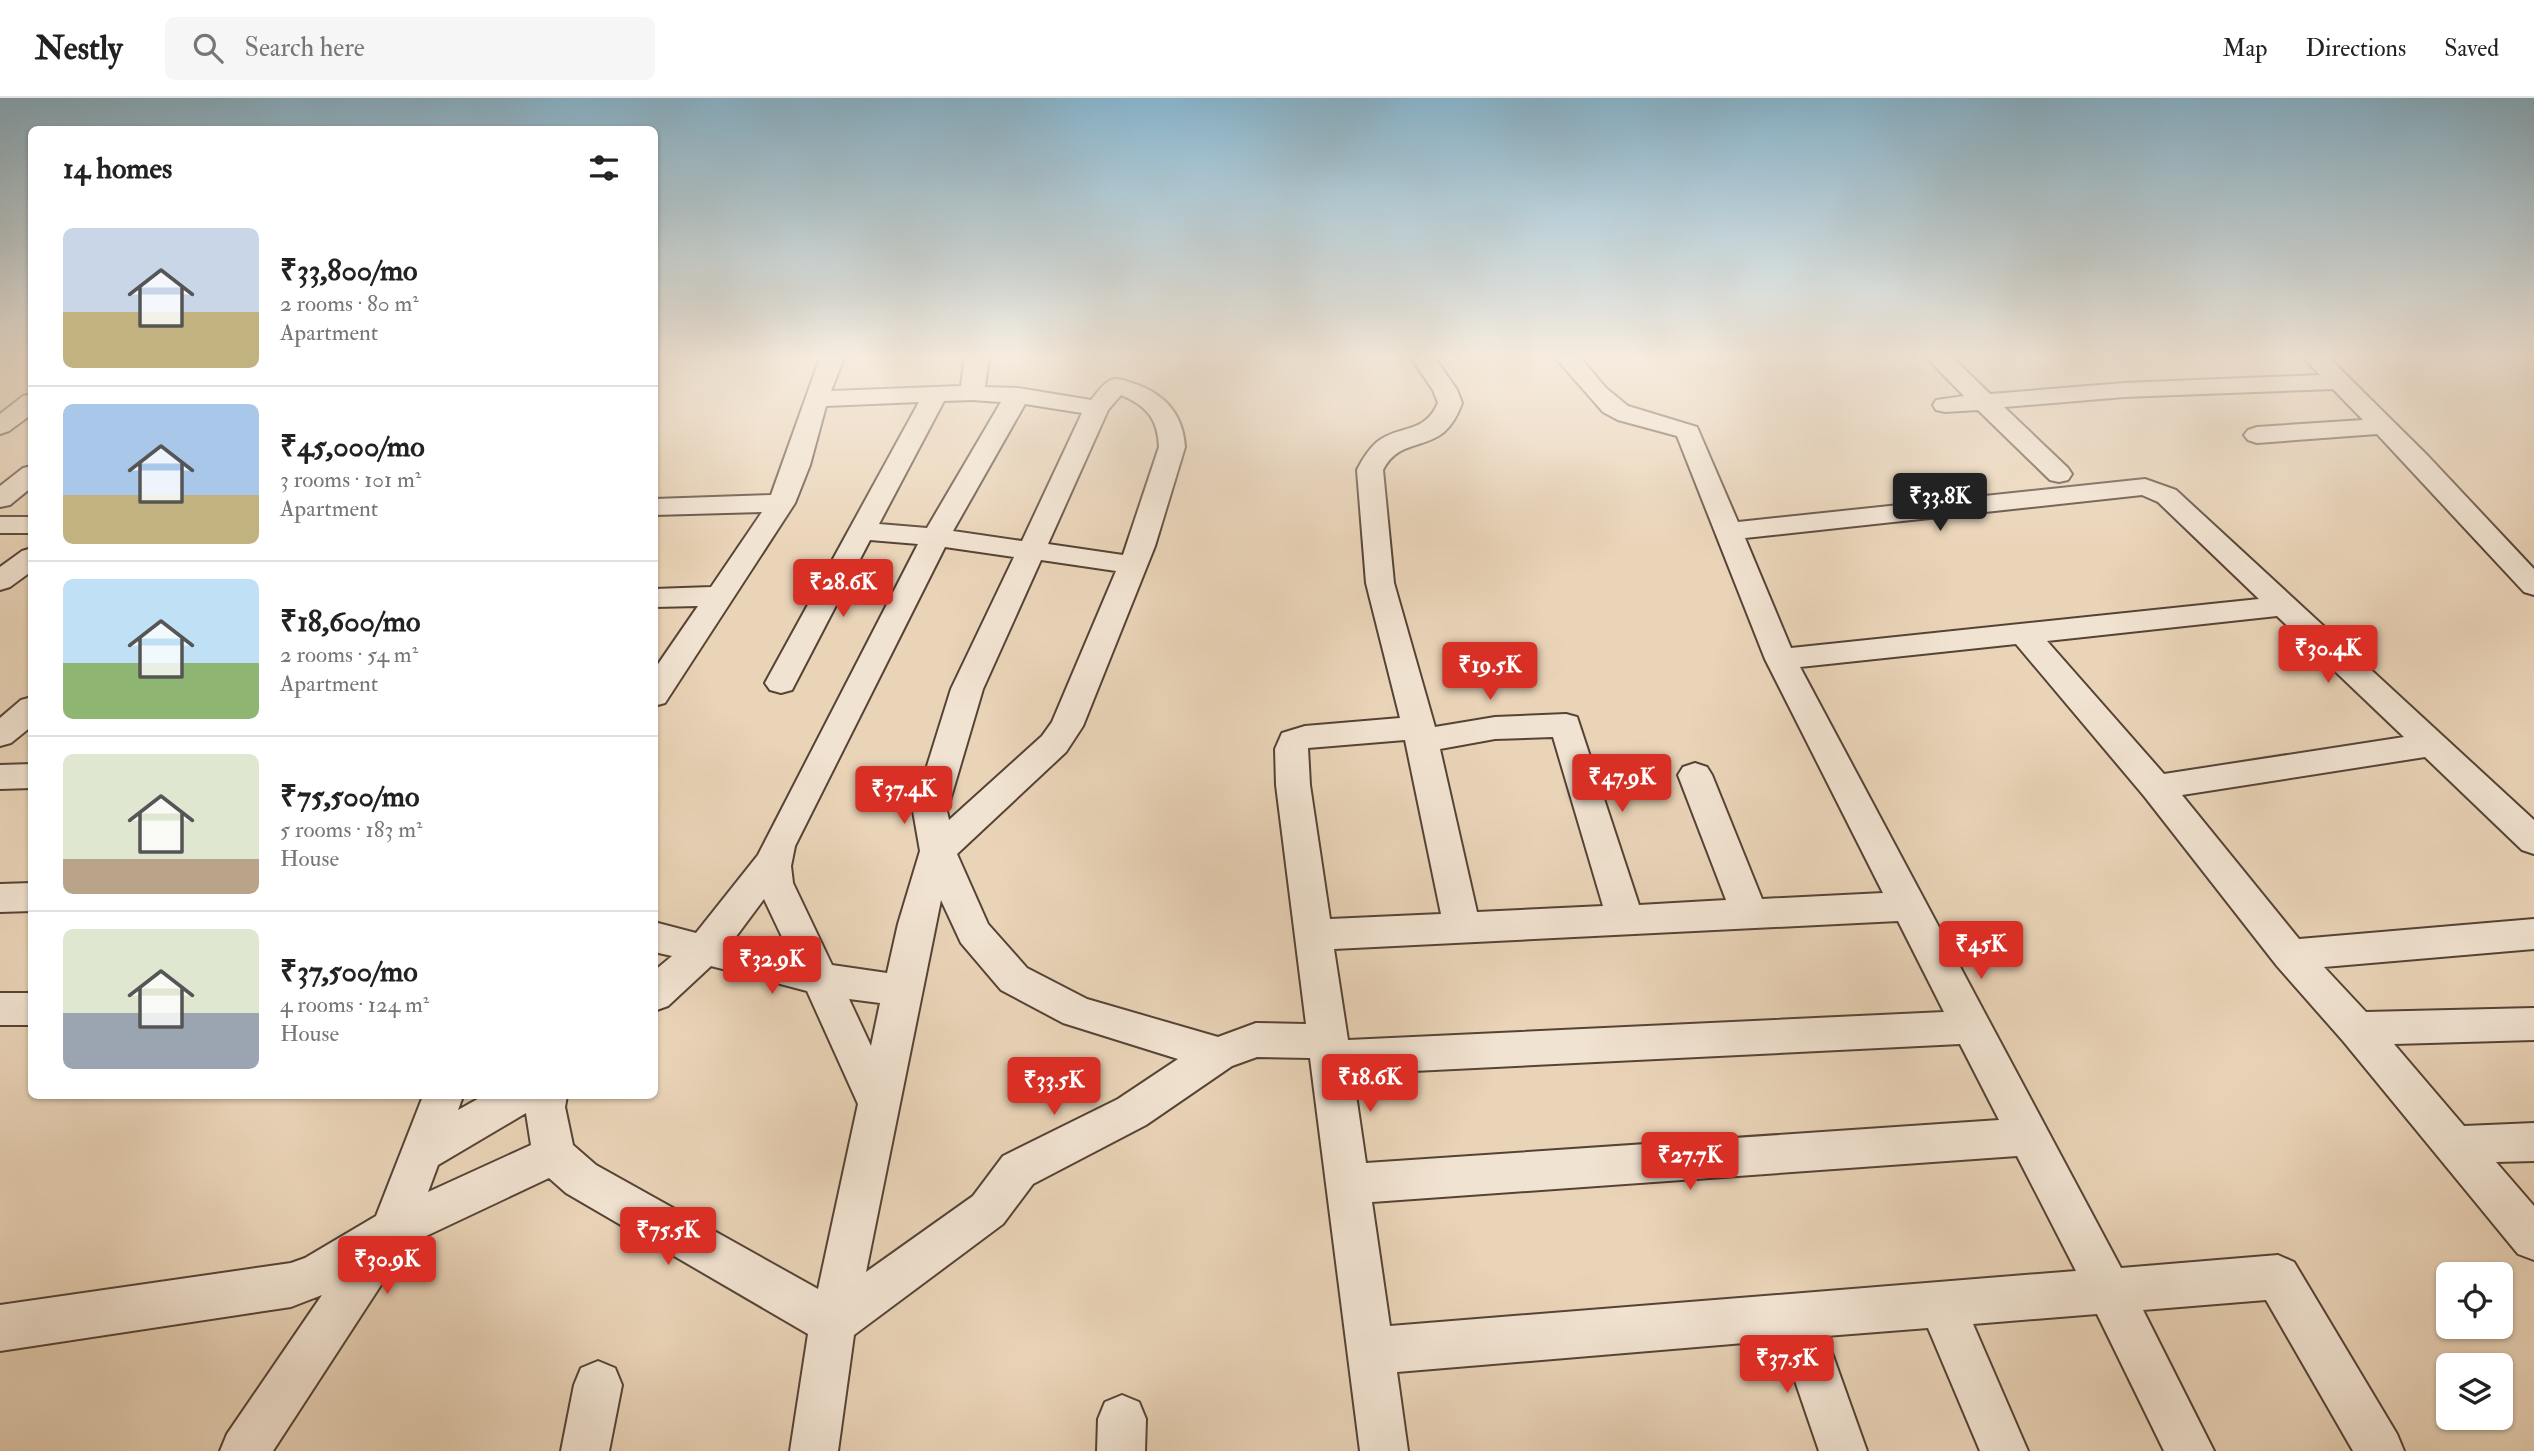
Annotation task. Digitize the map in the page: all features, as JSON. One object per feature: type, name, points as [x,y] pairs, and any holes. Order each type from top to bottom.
[{"type":"street","points":[[658,683],[664,666],[719,596],[781,503],[797,465],[810,418]]},
{"type":"street","points":[[781,683],[922,418]]},
{"type":"street","points":[[880,1105],[775,883],[773,866],[778,846],[936,537],[1005,418]]},
{"type":"street","points":[[1092,418],[967,689],[930,811],[938,851],[974,933],[1014,979],[1077,1012],[1218,1054]]},
{"type":"street","points":[[814,1451],[833,1322],[916,924],[938,851],[1054,744],[1067,726],[1133,565],[1172,447],[1171,424],[1167,418]]},
{"type":"street","points":[[1443,418],[1434,428],[1388,446],[1375,460],[1370,470],[1370,480],[1380,583],[1420,735],[1462,927]]},
{"type":"street","points":[[1644,418],[1671,424],[1688,432],[1780,659],[2190,1451]]},
{"type":"street","points":[[2001,418],[2059,474]]},
{"type":"street","points":[[2374,418],[2531,572]]},
{"type":"street","points":[[2392,418],[2531,572]]},
{"type":"street","points":[[2258,435],[2382,426]]},
{"type":"street","points":[[0,499],[28,477]]},
{"type":"street","points":[[1730,531],[2145,487],[2167,496],[2534,841]]},
{"type":"street","points":[[658,507],[781,503]]},
{"type":"street","points":[[0,524],[28,525]]},
{"type":"street","points":[[861,531],[936,537],[1133,565]]},
{"type":"street","points":[[0,581],[28,560]]},
{"type":"street","points":[[658,598],[719,596]]},
{"type":"street","points":[[1780,659],[2283,606]]},
{"type":"street","points":[[2025,635],[2156,787],[2290,955],[2357,1029],[2534,1239]]},
{"type":"street","points":[[0,735],[28,711]]},
{"type":"street","points":[[1384,1451],[1293,785],[1290,749],[1293,741],[1305,737],[1420,735],[1566,725],[1625,919]]},
{"type":"street","points":[[2156,787],[2430,746]]},
{"type":"street","points":[[1695,775],[1750,915]]},
{"type":"street","points":[[0,777],[28,776]]},
{"type":"street","points":[[658,991],[705,949],[775,859]]},
{"type":"street","points":[[0,898],[28,897]]},
{"type":"street","points":[[1313,935],[1907,906]]},
{"type":"street","points":[[2290,955],[2534,934]]},
{"type":"street","points":[[658,938],[820,979],[903,991]]},
{"type":"street","points":[[0,1009],[28,1009]]},
{"type":"street","points":[[2357,1029],[2534,1024]]},
{"type":"street","points":[[833,1322],[988,1210],[1018,1170],[1132,1112],[1218,1054],[1256,1040],[1329,1050],[1972,1027]]},
{"type":"street","points":[[244,1451],[392,1230],[442,1099]]},
{"type":"street","points":[[422,1152],[514,1099]]},
{"type":"street","points":[[546,1099],[545,1107],[554,1155],[581,1179],[833,1322]]},
{"type":"street","points":[[1349,1184],[2027,1137]]},
{"type":"street","points":[[2455,1145],[2534,1142]]},
{"type":"street","points":[[0,1328],[291,1285],[318,1275],[392,1230],[554,1155]]},
{"type":"street","points":[[1370,1351],[2278,1277],[2380,1451]]},
{"type":"street","points":[[1941,1304],[2004,1451]]},
{"type":"street","points":[[1796,1316],[1843,1451]]},
{"type":"street","points":[[585,1451],[598,1385]]}]
